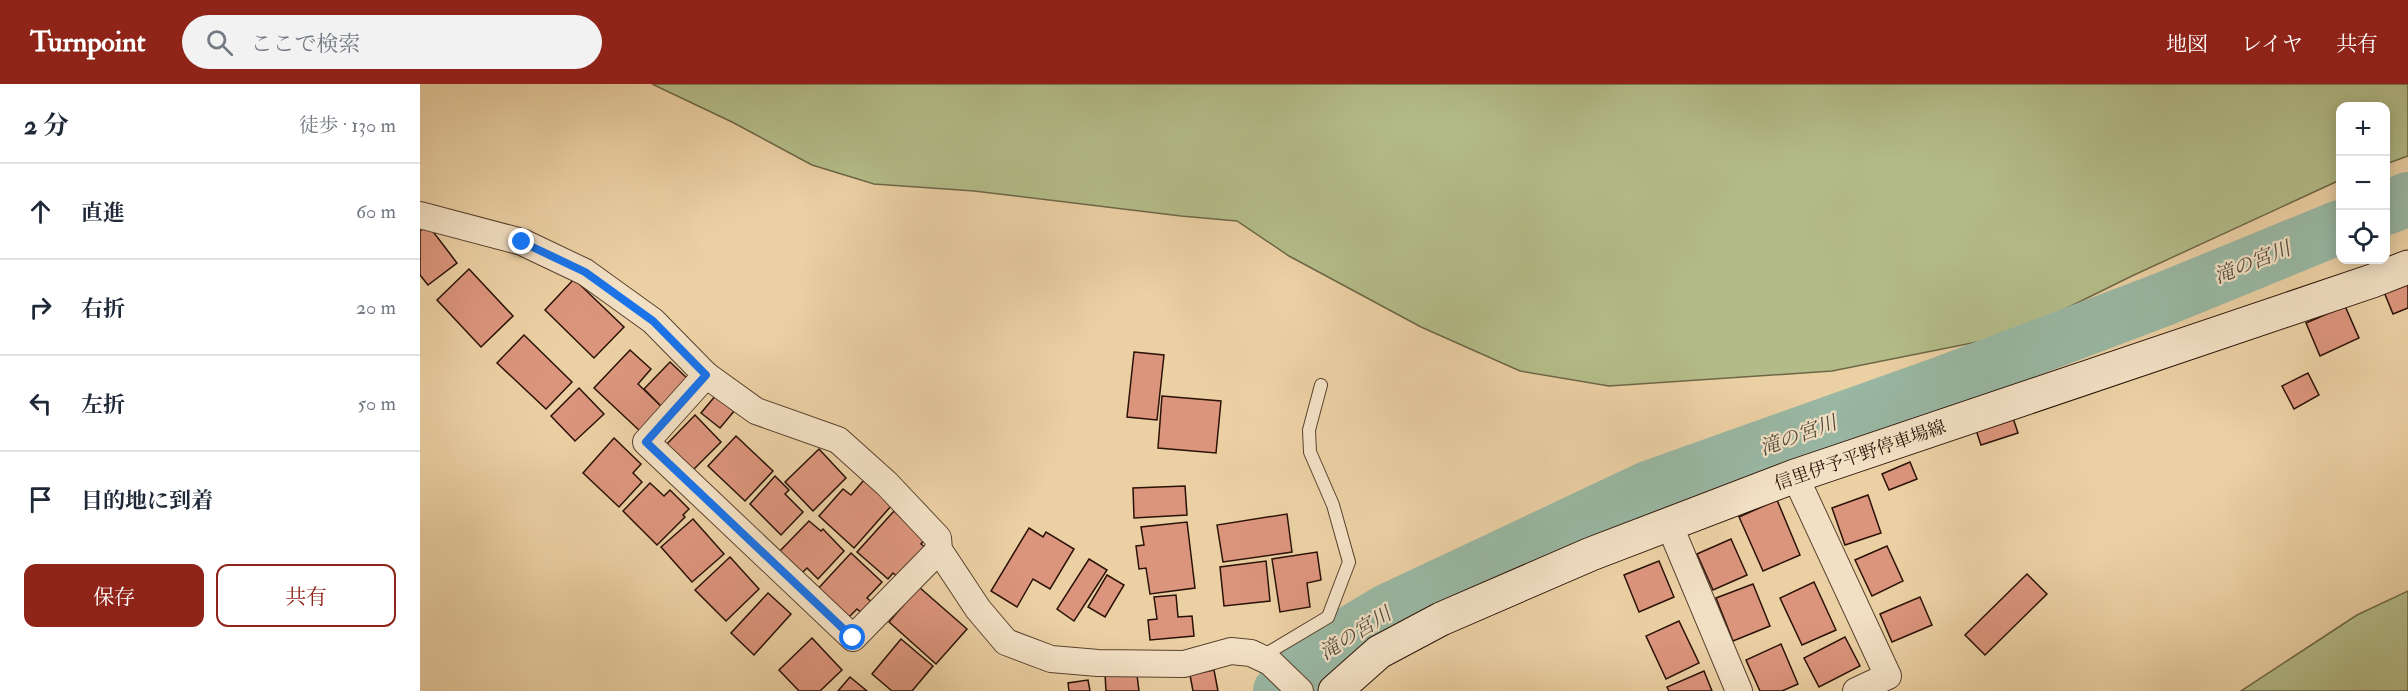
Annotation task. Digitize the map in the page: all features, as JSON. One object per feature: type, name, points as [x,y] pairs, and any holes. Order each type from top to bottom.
[{"type":"main road","name":"信里伊予平野停車場線","points":[[1335,691],[1379,652],[1441,619],[1591,554],[1795,476],[2408,267]]},
{"type":"street","points":[[420,215],[522,242],[585,272],[653,321],[706,375],[756,411],[838,440],[887,484],[938,538],[939,550],[978,609],[1006,642],[1051,659],[1098,663],[1185,664],[1231,651],[1251,653],[1265,660],[1300,691]]},
{"type":"street","points":[[706,375],[646,442],[853,638],[939,550]]},
{"type":"street","points":[[1795,476],[1888,676],[1856,691]]},
{"type":"street","points":[[1669,524],[1739,691]]},
{"type":"lane","points":[[1265,660],[1328,617],[1349,562],[1333,505],[1310,452],[1309,430],[1321,385]]},
{"type":"green space","points":[[652,84],[2408,84],[2408,156],[2390,163],[2390,102],[2336,102],[2336,182],[2134,275],[2012,335],[1832,371],[1609,386],[1520,371],[1421,327],[1289,256],[1237,221],[974,191],[874,184],[812,165],[732,122]]},
{"type":"green space","points":[[2408,591],[2408,691],[2241,691],[2357,615]]},
{"type":"building","points":[[428,225],[457,263],[428,285],[420,275],[420,231]]},
{"type":"building","points":[[469,269],[513,316],[481,347],[437,300]]},
{"type":"building","points":[[2408,276],[2408,308],[2393,314],[2382,287]]},
{"type":"building","points":[[574,279],[624,327],[594,358],[545,310]]},
{"type":"building","points":[[2345,306],[2359,338],[2320,356],[2306,323]]},
{"type":"building","points":[[524,335],[572,382],[546,409],[497,363]]},
{"type":"building","points":[[630,350],[651,369],[638,384],[663,408],[641,432],[594,388]]},
{"type":"building","points":[[1134,352],[1164,355],[1157,420],[1127,417]]},
{"type":"building","points":[[670,362],[689,380],[663,408],[644,389]]},
{"type":"building","points":[[2308,373],[2319,395],[2294,409],[2282,386]]},
{"type":"building","points":[[579,388],[604,414],[575,441],[551,416]]},
{"type":"building","points":[[716,395],[735,410],[720,428],[701,413]]},
{"type":"building","points":[[1162,396],[1221,401],[1216,453],[1158,448]]},
{"type":"building","points":[[695,415],[721,442],[692,471],[666,445]]},
{"type":"building","points":[[2012,415],[2018,433],[1981,445],[1975,427]]},
{"type":"building","points":[[736,436],[773,471],[745,501],[708,466]]},
{"type":"building","points":[[614,438],[641,464],[633,473],[642,482],[619,507],[583,473]]},
{"type":"building","points":[[819,449],[846,478],[813,511],[785,482]]},
{"type":"building","points":[[1910,462],[1917,479],[1889,490],[1882,474]]},
{"type":"building","points":[[775,476],[789,490],[785,494],[803,512],[781,535],[750,504]]},
{"type":"building","points":[[864,480],[892,505],[854,548],[819,516],[843,489],[851,495]]},
{"type":"building","points":[[650,483],[664,496],[670,490],[689,509],[683,515],[685,517],[657,545],[623,511]]},
{"type":"building","points":[[1185,486],[1187,515],[1134,518],[1133,488]]},
{"type":"building","points":[[1868,495],[1881,533],[1845,545],[1832,508]]},
{"type":"building","points":[[1777,500],[1800,555],[1763,571],[1739,517]]},
{"type":"building","points":[[894,511],[925,539],[921,544],[927,549],[900,579],[893,573],[888,579],[857,552]]},
{"type":"building","points":[[1287,514],[1292,552],[1223,562],[1217,525]]},
{"type":"building","points":[[693,519],[724,554],[692,582],[661,547]]},
{"type":"building","points":[[809,521],[821,531],[823,529],[844,551],[818,579],[807,568],[799,576],[777,554]]},
{"type":"building","points":[[1187,522],[1195,588],[1150,594],[1146,568],[1139,569],[1136,546],[1144,545],[1141,527]]},
{"type":"building","points":[[1029,528],[1043,537],[1046,532],[1074,549],[1050,589],[1033,579],[1017,607],[991,591]]},
{"type":"building","points":[[1731,539],[1747,575],[1713,590],[1697,554]]},
{"type":"building","points":[[1887,546],[1903,581],[1872,596],[1855,560]]},
{"type":"building","points":[[1317,552],[1321,580],[1307,583],[1310,607],[1280,612],[1272,559]]},
{"type":"building","points":[[851,553],[882,582],[867,598],[875,605],[865,616],[857,609],[846,620],[815,592]]},
{"type":"building","points":[[730,557],[759,589],[726,621],[695,590]]},
{"type":"building","points":[[1089,559],[1107,570],[1074,621],[1057,609]]},
{"type":"building","points":[[1266,561],[1270,601],[1224,606],[1220,567]]},
{"type":"building","points":[[1659,561],[1674,597],[1639,612],[1624,575]]},
{"type":"building","points":[[2027,574],[2047,594],[1985,655],[1965,635]]},
{"type":"building","points":[[1107,575],[1124,585],[1105,617],[1088,607]]},
{"type":"building","points":[[1814,582],[1836,630],[1802,645],[1780,598]]},
{"type":"building","points":[[1753,584],[1770,626],[1733,641],[1716,598]]},
{"type":"building","points":[[919,587],[967,629],[936,664],[889,622]]},
{"type":"building","points":[[768,593],[791,614],[754,655],[731,633]]},
{"type":"building","points":[[1176,595],[1178,617],[1192,616],[1194,636],[1150,640],[1148,620],[1157,619],[1154,597]]},
{"type":"building","points":[[1920,597],[1932,625],[1892,642],[1880,614]]},
{"type":"building","points":[[1679,621],[1699,663],[1666,679],[1646,636]]},
{"type":"building","points":[[1845,637],[1860,666],[1819,687],[1804,658]]},
{"type":"building","points":[[812,638],[842,670],[820,691],[799,691],[779,670]]},
{"type":"building","points":[[901,639],[933,666],[912,691],[892,691],[872,674]]},
{"type":"building","points":[[1781,644],[1798,684],[1782,691],[1760,691],[1746,660]]},
{"type":"building","points":[[1214,670],[1218,691],[1193,691],[1190,675]]},
{"type":"building","points":[[1704,671],[1712,691],[1669,691],[1667,687]]},
{"type":"building","points":[[1105,674],[1137,675],[1139,691],[1106,691]]},
{"type":"building","points":[[850,677],[867,691],[838,691]]},
{"type":"building","points":[[1088,680],[1090,691],[1069,691],[1068,683]]},
{"type":"waterway","name":"滝の宮川","points":[[2390,206],[2408,199]]},
{"type":"waterway","name":"滝の宮川","points":[[1280,691],[1325,648],[1387,611],[1648,488],[1943,383],[2164,299],[2336,229]]},
{"type":"route","points":[[522,242],[585,272],[653,321],[706,375],[646,442],[853,638]]}]
